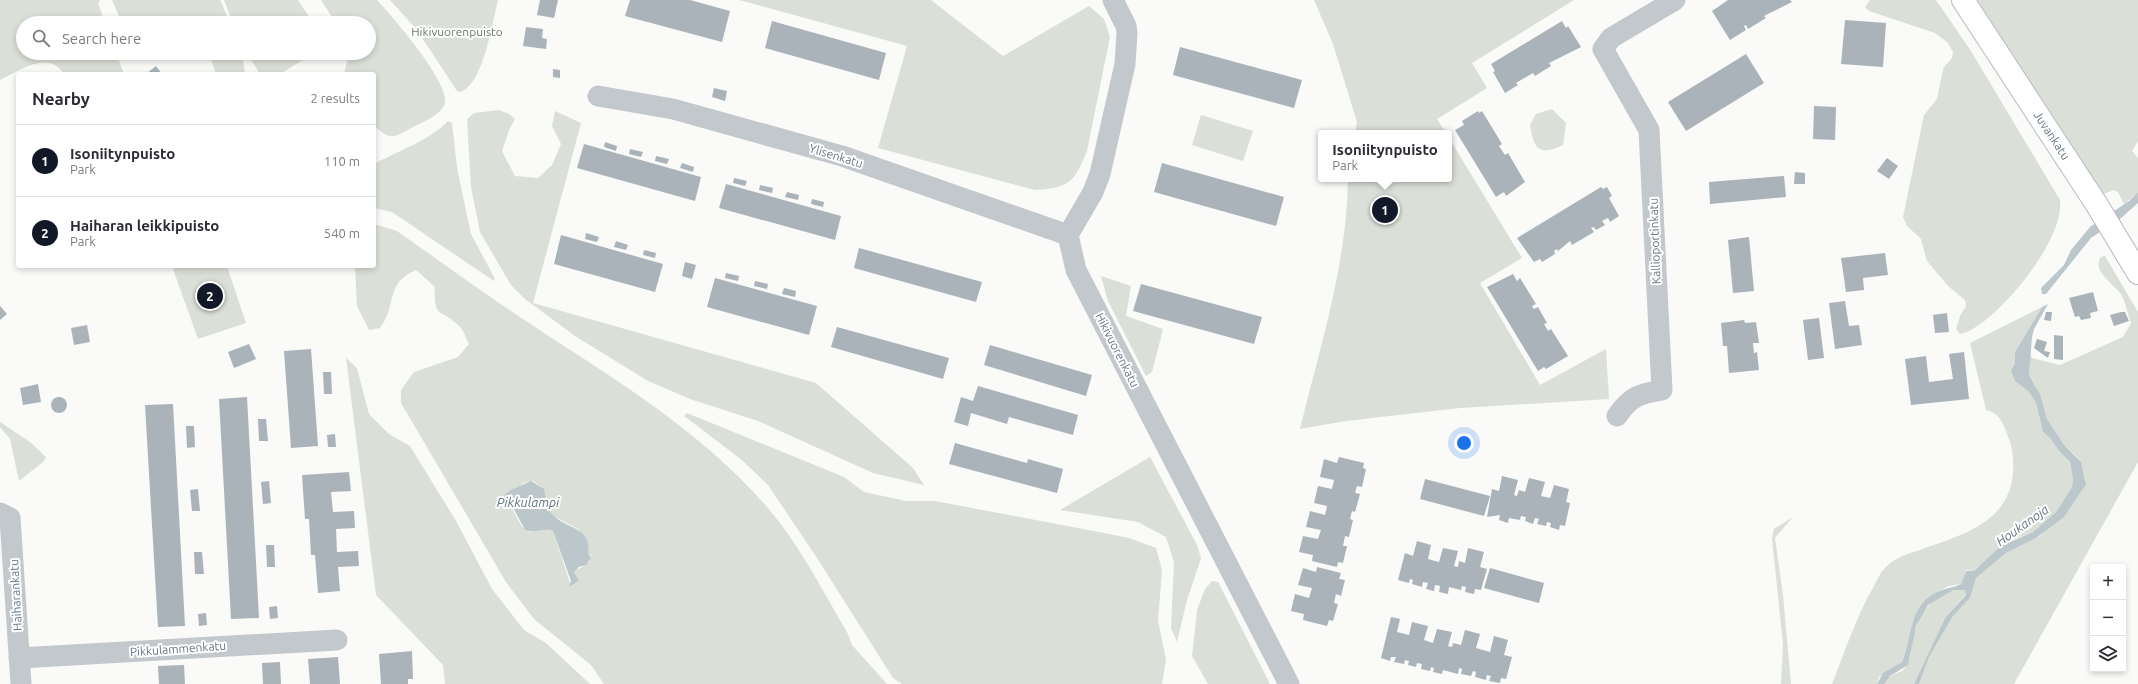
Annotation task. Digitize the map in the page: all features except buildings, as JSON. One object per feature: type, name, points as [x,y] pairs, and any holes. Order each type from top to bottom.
[{"type":"main road","name":"Juvankatu","points":[[1963,0],[2097,205],[2138,273]]},
{"type":"street","points":[[1068,235],[1093,192],[1100,174],[1125,64],[1126,26],[1113,0]]},
{"type":"street","name":"Kallioportinkatu","points":[[1617,416],[1627,402],[1641,394],[1662,390],[1649,130],[1602,49],[1611,38],[1675,0]]},
{"type":"street","name":"Ylisenkatu","points":[[598,96],[673,110],[842,156],[1068,235]]},
{"type":"street","name":"Hikivuorenkatu","points":[[1068,235],[1076,270],[1289,684]]},
{"type":"street","name":"Haiharankatu","points":[[0,513],[10,518],[21,684]]},
{"type":"street","name":"Pikkulammenkatu","points":[[19,658],[337,640]]},
{"type":"green space","points":[[0,0],[100,0],[98,3],[103,16],[16,16],[16,60],[119,60],[123,72],[62,72],[50,63],[42,63],[33,64],[0,80]]},
{"type":"green space","points":[[112,0],[220,0],[227,16],[119,16]]},
{"type":"green space","points":[[224,0],[298,0],[308,16],[230,16]]},
{"type":"green space","points":[[321,0],[377,0],[395,20],[418,50],[439,81],[444,93],[445,103],[440,111],[436,115],[396,136],[388,135],[376,127],[376,72],[344,72],[347,60],[376,60],[376,16],[331,16]]},
{"type":"green space","name":"Hikivuorenpuisto","points":[[390,0],[498,0],[486,51],[476,77],[469,86],[461,92],[457,91],[417,30]]},
{"type":"green space","points":[[739,0],[931,0],[1003,56],[1089,6],[1104,19],[1110,37],[1087,151],[1078,170],[1069,181],[1056,187],[1035,190],[878,148],[907,46]]},
{"type":"green space","points":[[1314,0],[1574,0],[1472,63],[1487,88],[1437,119],[1444,130],[1356,130],[1357,122],[1333,44]]},
{"type":"green space","points":[[1870,0],[1936,0],[1971,51],[2060,200],[2059,216],[2052,235],[2042,255],[2028,275],[1997,311],[1981,324],[1967,332],[1960,334],[1956,329],[1960,316],[1966,306],[1965,300],[1948,286],[1927,261],[1921,239],[1907,226],[1903,217],[1924,115],[1937,99],[1944,67],[1952,58],[1953,52],[1947,42],[1935,33],[1869,11],[1865,7]]},
{"type":"green space","points":[[1974,0],[2138,0],[2138,141],[2132,151],[2138,158],[2138,192],[2124,204],[2118,192],[2114,190],[2103,194]]},
{"type":"green space","points":[[211,60],[243,60],[245,72],[215,72]]},
{"type":"green space","points":[[251,60],[303,60],[283,72],[259,72]]},
{"type":"green space","points":[[1552,109],[1566,123],[1563,145],[1548,150],[1543,150],[1536,145],[1533,140],[1530,125],[1536,114]]},
{"type":"green space","points":[[499,110],[509,114],[515,119],[509,130],[502,151],[515,176],[538,178],[552,165],[561,144],[552,126],[555,111],[581,123],[533,303],[816,383],[913,468],[924,485],[873,473],[758,421],[690,399],[648,381],[575,336],[525,299],[511,285],[480,232],[471,187],[467,119],[474,113]]},
{"type":"green space","points":[[1201,115],[1253,131],[1243,161],[1192,145]]},
{"type":"green space","points":[[448,121],[452,123],[457,168],[471,234],[495,279],[494,281],[392,212],[376,208],[376,163],[423,140]]},
{"type":"green space","points":[[1452,143],[1522,258],[1480,283],[1540,385],[1606,349],[1609,399],[1460,408],[1346,421],[1300,429],[1338,274],[1346,211],[1348,182],[1452,182]]},
{"type":"green space","points":[[376,225],[397,231],[502,305],[662,412],[720,459],[747,485],[772,513],[793,541],[812,571],[847,632],[852,645],[887,684],[604,684],[591,665],[534,619],[506,582],[401,403],[401,390],[414,372],[458,357],[469,344],[460,327],[438,310],[435,298],[435,287],[416,270],[406,276],[395,288],[389,311],[380,328],[369,330],[357,306],[355,268],[376,268]],"holes":[[[533,481],[541,487],[547,506],[553,516],[578,529],[588,545],[587,552],[591,556],[589,562],[574,571],[578,582],[571,586],[553,531],[545,529],[529,532],[522,527],[508,501],[523,483]]]},
{"type":"green space","points":[[2105,256],[2138,312],[2138,462],[2014,684],[1919,684],[1929,657],[1953,616],[1970,598],[1976,578],[2006,553],[2040,536],[2086,480],[2077,457],[2065,446],[2047,419],[2037,388],[2029,375],[2030,355],[2032,358],[2060,365],[2123,337],[2131,323],[2122,296],[2099,268],[2101,257]]},
{"type":"green space","points":[[228,268],[246,323],[198,339],[173,269]]},
{"type":"green space","points":[[1101,276],[1131,286],[1126,316],[1163,329],[1152,372],[1146,376],[1108,301]]},
{"type":"green space","points":[[2042,307],[2015,352],[2015,363],[2012,367],[2019,384],[2029,392],[2036,403],[2043,432],[2070,462],[2073,480],[2072,487],[2056,512],[2033,532],[2009,541],[1974,571],[1966,570],[1961,584],[1949,586],[1935,593],[1922,604],[1902,662],[1879,677],[1877,684],[1832,684],[1851,634],[1879,577],[1885,568],[1901,557],[1949,540],[1976,527],[1989,519],[1999,509],[2007,496],[2012,481],[2013,471],[2013,454],[2011,444],[1999,417],[1986,410],[1970,343]]},
{"type":"green space","points":[[346,358],[357,368],[369,414],[389,434],[410,446],[456,521],[492,589],[524,630],[546,643],[590,684],[445,684],[443,665],[376,595]]},
{"type":"green space","points":[[687,413],[844,477],[864,492],[906,501],[935,501],[1104,533],[1129,538],[1156,548],[1162,570],[1158,621],[1166,659],[1162,684],[902,684],[893,678],[817,558],[768,485],[742,460],[684,416]]},
{"type":"green space","points":[[0,422],[30,442],[46,457],[43,462],[19,481],[10,439],[0,427]]},
{"type":"green space","points":[[1150,457],[1197,545],[1201,558],[1187,600],[1177,642],[1171,628],[1174,562],[1166,537],[1138,522],[1060,510]]},
{"type":"green space","points":[[1793,517],[1775,538],[1783,595],[1791,684],[1781,684],[1783,645],[1772,538],[1774,529]]},
{"type":"green space","points":[[1212,581],[1218,582],[1270,684],[1208,684],[1192,656],[1197,610],[1205,589]]},
{"type":"green space","points":[[1958,589],[1965,590],[1967,593],[1945,618],[1914,684],[1884,684],[1888,678],[1903,670],[1907,665],[1910,658],[1914,632],[1927,608],[1941,595]]},
{"type":"water","points":[[2138,192],[2138,203],[2121,218],[2091,238],[2046,294],[2042,294],[2041,288],[2064,265],[2071,250],[2090,227],[2129,201]]},
{"type":"water","points":[[2048,304],[2034,329],[2029,375],[2040,394],[2047,419],[2065,446],[2081,462],[2086,484],[2064,517],[2036,538],[2006,553],[1976,578],[1970,598],[1953,616],[1929,657],[1919,684],[1914,684],[1945,618],[1966,595],[1965,590],[1953,590],[1928,605],[1916,626],[1908,665],[1890,676],[1884,684],[1877,684],[1883,673],[1902,662],[1916,614],[1921,605],[1937,592],[1961,584],[1966,571],[1974,571],[2001,546],[2033,532],[2056,512],[2072,487],[2073,480],[2070,462],[2043,432],[2036,403],[2029,392],[2015,381],[2011,370],[2015,363],[2015,352],[2042,307]]},
{"type":"water","name":"Pikkulampi","points":[[531,481],[544,489],[548,506],[553,515],[558,520],[582,533],[586,538],[588,553],[591,558],[586,565],[579,567],[574,572],[579,581],[571,586],[569,585],[571,581],[553,531],[525,530],[510,502],[502,498],[509,491]]},
{"type":"place","name":"Isoniitynpuisto","points":[[1385,210]]},
{"type":"place","name":"Haiharan leikkipuisto","points":[[210,296]]},
{"type":"water label","name":"Houkanoja","points":[[2022,525]]}]
